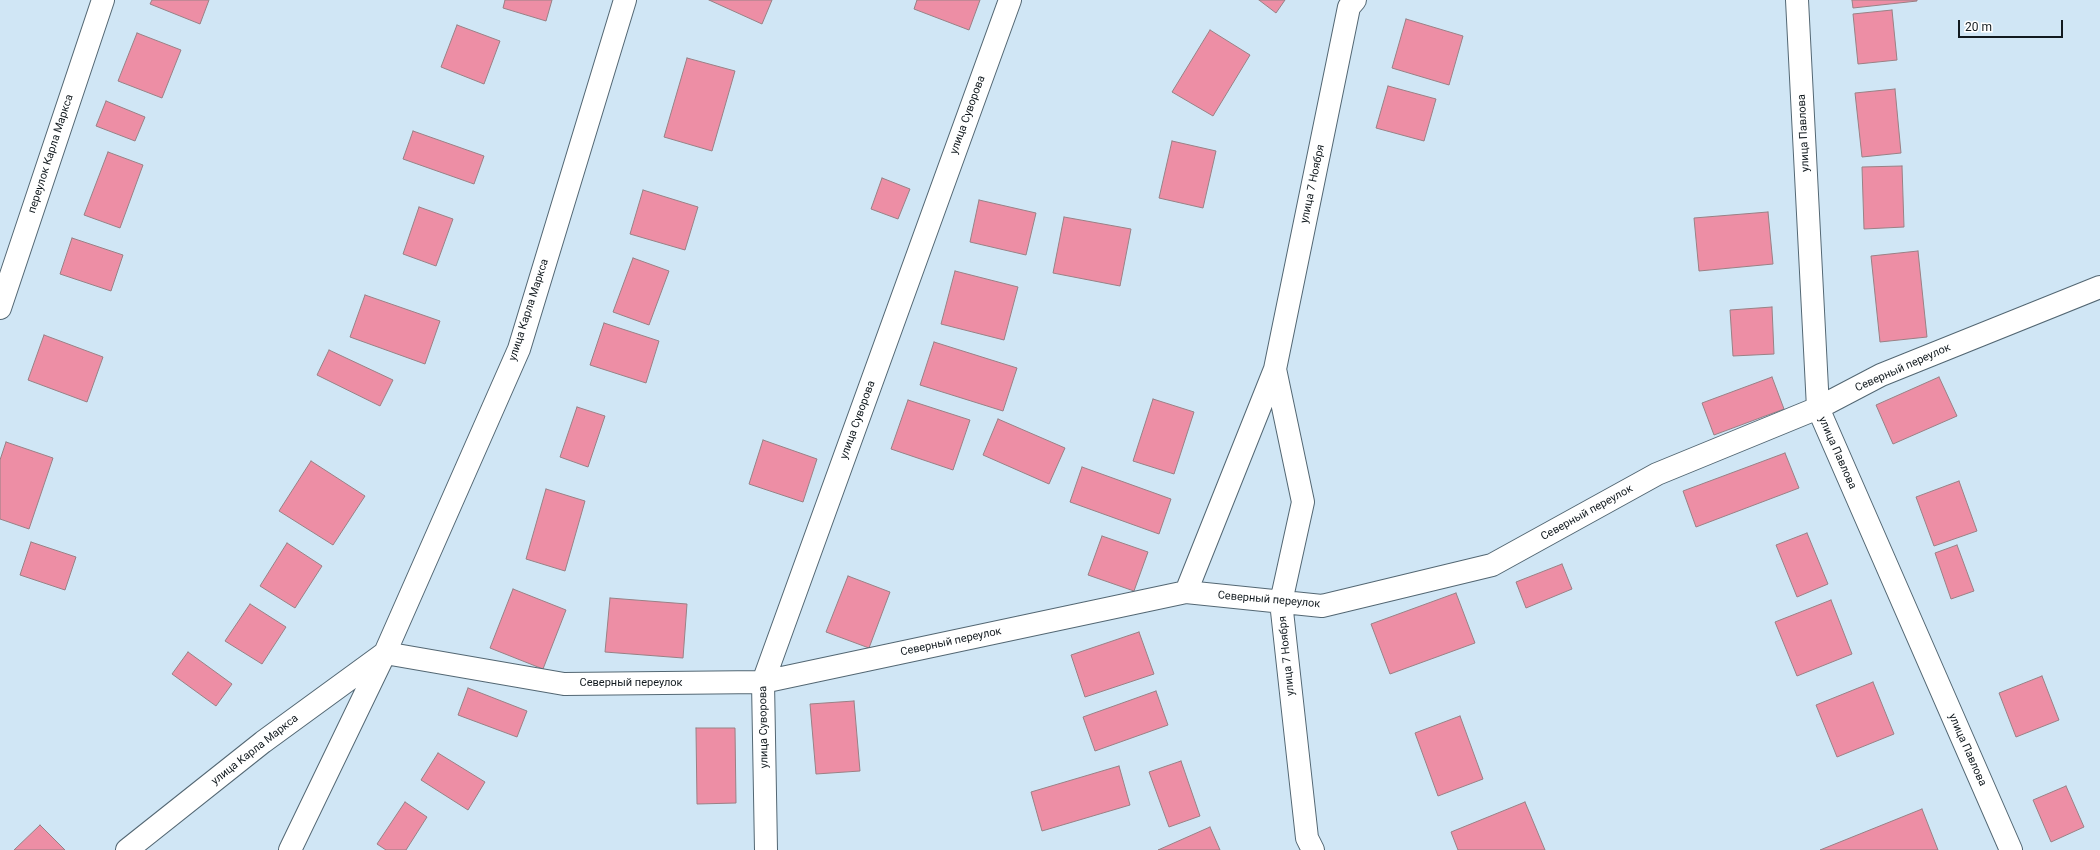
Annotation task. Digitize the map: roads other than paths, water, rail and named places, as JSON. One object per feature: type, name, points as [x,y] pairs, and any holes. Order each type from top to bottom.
[{"type":"street","name":"переулок Карла Маркса","points":[[0,308],[103,0]]},
{"type":"street","name":"улица Карла Маркса","points":[[290,850],[385,653],[519,349],[625,0]]},
{"type":"street","name":"улица Суворова","points":[[766,850],[763,682],[1010,0]]},
{"type":"street","name":"улица 7 Ноября","points":[[1186,592],[1276,369],[1349,7],[1355,0]]},
{"type":"street","name":"улица Павлова","points":[[1798,0],[1818,408],[2011,850]]},
{"type":"street","name":"Северный переулок","points":[[385,653],[564,684],[763,682],[1186,592],[1322,606],[1492,565],[1656,474],[1818,408],[1881,375],[2100,287]]},
{"type":"street","name":"улица 7 Ноября","points":[[1276,369],[1303,502],[1281,602],[1308,838],[1313,850]]},
{"type":"street","name":"улица Карла Маркса","points":[[127,850],[263,742],[385,653]]}]
